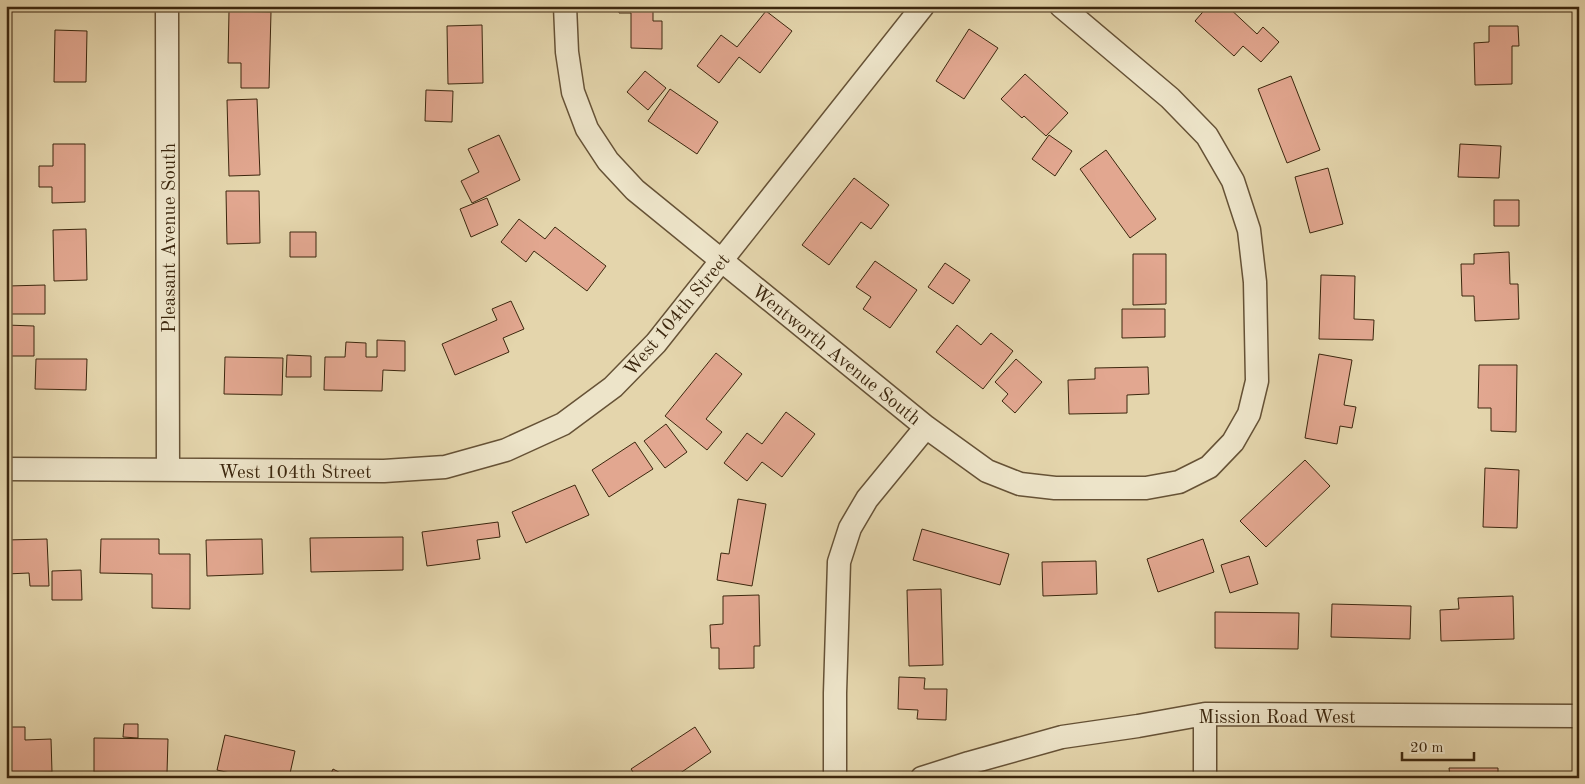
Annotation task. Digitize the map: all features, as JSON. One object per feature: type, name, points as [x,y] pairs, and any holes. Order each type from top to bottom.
[{"type":"street","name":"Pleasant Avenue South","points":[[168,6],[168,470]]},
{"type":"street","name":"Wentworth Avenue South","points":[[565,6],[567,52],[574,92],[587,129],[608,161],[634,190],[926,427],[868,499],[850,528],[839,562],[834,778]]},
{"type":"street","name":"West 104th Street","points":[[6,469],[384,471],[445,467],[506,450],[563,424],[613,388],[656,343],[923,6]]},
{"type":"street","points":[[926,427],[987,471],[1020,484],[1055,488],[1146,488],[1179,482],[1210,467],[1234,442],[1249,414],[1257,381],[1255,282],[1249,230],[1234,181],[1208,136],[1170,98],[1061,6]]},
{"type":"street","points":[[1205,714],[1205,778]]},
{"type":"street","name":"Mission Road West","points":[[922,778],[1062,737],[1205,714],[1579,716]]},
{"type":"building","points":[[619,6],[653,6],[653,21],[662,21],[662,49],[631,48],[631,13],[619,13]]},
{"type":"building","points":[[1208,6],[1227,6],[1257,34],[1263,27],[1279,42],[1261,62],[1243,46],[1234,56],[1195,21]]},
{"type":"building","points":[[229,11],[271,12],[269,88],[241,88],[241,63],[228,63]]},
{"type":"building","points":[[766,11],[792,31],[760,73],[739,57],[719,83],[697,66],[721,35],[737,47]]},
{"type":"building","points":[[482,25],[483,83],[448,84],[447,26]]},
{"type":"building","points":[[1489,26],[1518,26],[1519,46],[1512,46],[1512,84],[1475,85],[1474,43],[1489,42]]},
{"type":"building","points":[[969,29],[998,48],[964,99],[936,81]]},
{"type":"building","points":[[55,30],[87,31],[86,82],[54,82]]},
{"type":"building","points":[[645,71],[666,88],[648,110],[627,92]]},
{"type":"building","points":[[1025,74],[1068,113],[1046,136],[1001,99]]},
{"type":"building","points":[[1291,76],[1320,150],[1287,163],[1258,89]]},
{"type":"building","points":[[670,89],[718,122],[697,154],[648,121]]},
{"type":"building","points":[[426,90],[453,91],[452,122],[425,121]]},
{"type":"building","points":[[257,99],[260,175],[229,176],[227,100]]},
{"type":"building","points":[[499,135],[520,180],[472,203],[461,181],[479,172],[468,149]]},
{"type":"building","points":[[1049,135],[1072,151],[1055,176],[1032,159]]},
{"type":"building","points":[[53,144],[85,144],[85,202],[52,203],[52,187],[39,187],[39,166],[53,166]]},
{"type":"building","points":[[1460,144],[1501,146],[1499,178],[1458,177]]},
{"type":"building","points":[[1106,150],[1156,219],[1130,238],[1080,169]]},
{"type":"building","points":[[1328,168],[1343,224],[1310,233],[1295,177]]},
{"type":"building","points":[[854,178],[889,205],[871,229],[861,222],[829,265],[802,245]]},
{"type":"building","points":[[226,191],[259,191],[260,243],[227,244]]},
{"type":"building","points":[[487,198],[498,225],[471,237],[460,209]]},
{"type":"building","points":[[1494,200],[1519,200],[1519,226],[1494,226]]},
{"type":"building","points":[[519,219],[545,239],[555,227],[606,266],[587,291],[534,251],[526,262],[501,242]]},
{"type":"building","points":[[86,229],[87,280],[54,281],[53,230]]},
{"type":"building","points":[[290,232],[316,232],[316,257],[290,257]]},
{"type":"building","points":[[1509,252],[1510,284],[1518,284],[1519,319],[1475,321],[1474,296],[1462,296],[1461,264],[1474,264],[1474,254]]},
{"type":"building","points":[[1133,254],[1166,254],[1166,304],[1133,305]]},
{"type":"building","points":[[875,261],[917,290],[890,328],[863,309],[871,297],[856,287]]},
{"type":"building","points":[[945,263],[970,280],[953,304],[928,287]]},
{"type":"building","points":[[1321,275],[1355,276],[1354,319],[1374,320],[1373,340],[1319,339]]},
{"type":"building","points":[[45,285],[45,314],[8,314],[8,286]]},
{"type":"building","points":[[511,301],[524,329],[503,338],[509,352],[455,375],[442,344],[497,320],[492,309]]},
{"type":"building","points":[[1122,309],[1165,309],[1165,337],[1122,338]]},
{"type":"building","points":[[6,325],[34,326],[34,356],[6,356]]},
{"type":"building","points":[[957,325],[981,345],[991,333],[1013,351],[983,389],[936,352]]},
{"type":"building","points":[[377,340],[405,341],[405,371],[383,370],[382,391],[324,390],[325,357],[345,357],[346,342],[366,343],[366,357],[377,357]]},
{"type":"building","points":[[716,353],[742,374],[706,419],[722,432],[707,450],[665,416]]},
{"type":"building","points":[[1319,354],[1352,360],[1344,405],[1356,407],[1352,428],[1340,426],[1337,444],[1305,438]]},
{"type":"building","points":[[287,355],[311,356],[311,377],[286,377]]},
{"type":"building","points":[[225,357],[283,358],[282,395],[224,394]]},
{"type":"building","points":[[36,359],[87,359],[86,390],[35,389]]},
{"type":"building","points":[[1016,359],[1042,382],[1015,413],[1002,401],[1008,394],[995,382]]},
{"type":"building","points":[[1479,365],[1517,365],[1516,432],[1491,431],[1491,408],[1478,408]]},
{"type":"building","points":[[1148,367],[1149,394],[1127,395],[1127,413],[1069,414],[1068,380],[1095,379],[1095,368]]},
{"type":"building","points":[[786,412],[815,434],[782,477],[762,462],[747,481],[724,463],[747,433],[762,444]]},
{"type":"building","points":[[666,424],[687,452],[665,468],[644,441]]},
{"type":"building","points":[[635,442],[653,469],[609,497],[592,470]]},
{"type":"building","points":[[1305,460],[1330,486],[1266,547],[1240,521]]},
{"type":"building","points":[[1485,468],[1519,470],[1517,528],[1483,527]]},
{"type":"building","points":[[575,485],[589,515],[526,543],[512,512]]},
{"type":"building","points":[[738,499],[766,504],[752,586],[717,580],[721,553],[729,554]]},
{"type":"building","points":[[498,522],[500,537],[477,540],[480,559],[427,566],[422,532]]},
{"type":"building","points":[[922,529],[1009,554],[1000,585],[913,560]]},
{"type":"building","points":[[403,537],[403,570],[311,572],[310,538]]},
{"type":"building","points":[[47,539],[49,586],[30,586],[29,573],[6,574],[6,540]]},
{"type":"building","points":[[101,539],[159,539],[159,554],[190,554],[190,609],[152,608],[152,574],[100,573]]},
{"type":"building","points":[[262,539],[263,574],[207,576],[206,540]]},
{"type":"building","points":[[1203,539],[1214,572],[1158,592],[1147,559]]},
{"type":"building","points":[[1249,556],[1258,584],[1230,593],[1221,565]]},
{"type":"building","points":[[1096,561],[1097,594],[1043,596],[1042,562]]},
{"type":"building","points":[[81,570],[82,600],[52,600],[52,571]]},
{"type":"building","points":[[941,589],[943,665],[909,666],[907,590]]},
{"type":"building","points":[[759,595],[760,646],[754,646],[754,668],[719,669],[719,648],[711,648],[710,625],[723,624],[723,596]]},
{"type":"building","points":[[1513,596],[1514,639],[1441,641],[1440,610],[1459,609],[1458,598]]},
{"type":"building","points":[[1332,604],[1411,606],[1410,639],[1331,637]]},
{"type":"building","points":[[1215,612],[1299,613],[1298,649],[1215,648]]},
{"type":"building","points":[[899,677],[925,678],[924,689],[947,689],[946,720],[917,719],[918,710],[898,709]]},
{"type":"building","points":[[124,724],[138,724],[138,738],[123,737]]},
{"type":"building","points":[[8,727],[25,727],[25,740],[51,739],[52,772],[6,773],[6,740],[9,740]]},
{"type":"building","points":[[695,727],[711,752],[673,778],[637,778],[631,769]]},
{"type":"building","points":[[225,735],[295,751],[289,778],[252,778],[217,770]]},
{"type":"building","points":[[94,738],[168,739],[167,773],[94,772]]},
{"type":"building","points":[[1449,768],[1498,768],[1498,778],[1442,778],[1450,777]]},
{"type":"building","points":[[333,769],[350,778],[329,778]]}]
